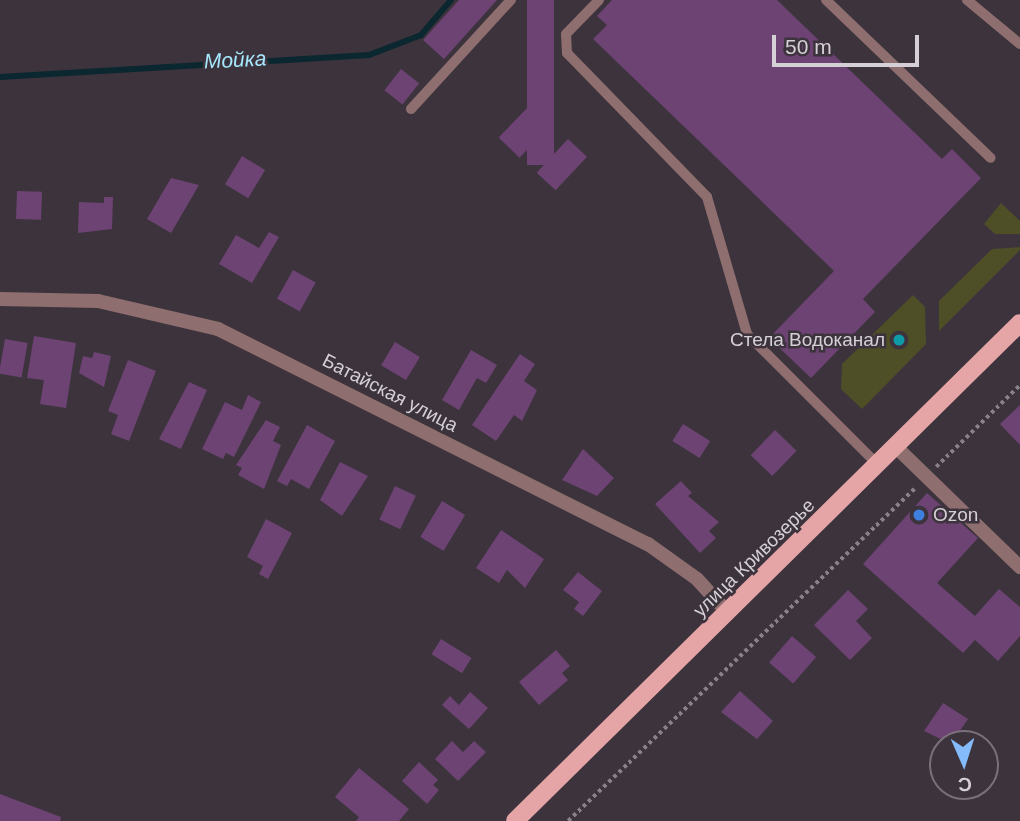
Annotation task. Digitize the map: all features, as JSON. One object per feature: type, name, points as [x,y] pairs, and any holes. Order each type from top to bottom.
[{"type":"main road","name":"улица Кривозерье","points":[[515,821],[1020,323]]},
{"type":"street","name":"Батайская улица","points":[[0,299],[98,301],[218,329],[648,544],[697,579],[727,612]]},
{"type":"street","points":[[895,446],[1020,567]]},
{"type":"lane","points":[[411,109],[511,0]]},
{"type":"lane","points":[[599,0],[566,34],[567,53],[707,197],[743,329],[878,465]]},
{"type":"lane","points":[[826,0],[991,158]]},
{"type":"lane","points":[[967,0],[1020,44]]},
{"type":"path","points":[[568,821],[1020,385]]},
{"type":"shaded area","points":[[1001,203],[1020,221],[1020,234],[995,234],[984,224]]},
{"type":"shaded area","points":[[1020,247],[939,331],[939,301],[992,249]]},
{"type":"shaded area","points":[[913,295],[925,307],[926,344],[862,409],[841,389],[842,364]]},
{"type":"building","points":[[459,0],[497,0],[444,59],[423,40]]},
{"type":"building","points":[[527,0],[554,0],[554,165],[527,165]]},
{"type":"building","points":[[612,0],[777,0],[942,159],[952,149],[981,178],[863,299],[875,312],[811,378],[769,338],[834,271],[593,39],[607,25],[597,16]]},
{"type":"building","points":[[401,69],[419,83],[403,104],[384,90]]},
{"type":"building","points":[[532,103],[553,123],[520,158],[499,138]]},
{"type":"building","points":[[568,139],[587,157],[556,190],[537,173]]},
{"type":"building","points":[[242,156],[265,170],[248,198],[225,184]]},
{"type":"building","points":[[171,178],[199,185],[171,233],[147,219]]},
{"type":"building","points":[[17,191],[42,192],[41,220],[16,219]]},
{"type":"building","points":[[104,197],[113,197],[112,229],[78,233],[79,202],[104,203]]},
{"type":"building","points":[[269,232],[279,237],[252,283],[219,264],[236,235],[259,248]]},
{"type":"building","points":[[293,270],[316,283],[300,311],[277,299]]},
{"type":"building","points":[[34,336],[76,343],[66,408],[40,404],[44,380],[27,378]]},
{"type":"building","points":[[5,339],[28,343],[22,377],[0,374]]},
{"type":"building","points":[[395,342],[420,357],[406,380],[381,365]]},
{"type":"building","points":[[471,350],[497,365],[486,383],[477,378],[459,410],[442,400]]},
{"type":"building","points":[[94,352],[111,356],[104,387],[79,373],[83,356],[92,358]]},
{"type":"building","points":[[520,354],[535,364],[524,381],[537,390],[522,421],[514,415],[496,441],[472,425]]},
{"type":"building","points":[[128,360],[156,371],[129,441],[111,434],[118,415],[108,411]]},
{"type":"building","points":[[189,382],[207,390],[181,449],[159,439]]},
{"type":"building","points":[[248,395],[261,402],[234,457],[226,453],[223,459],[202,449],[225,402],[242,410]]},
{"type":"building","points":[[1020,405],[1020,445],[1000,424]]},
{"type":"building","points":[[266,420],[280,427],[273,441],[281,445],[264,489],[238,475],[242,468],[236,465]]},
{"type":"building","points":[[683,424],[710,441],[700,458],[672,441]]},
{"type":"building","points":[[307,425],[335,441],[309,489],[291,479],[287,486],[277,481]]},
{"type":"building","points":[[775,430],[797,451],[772,476],[751,455]]},
{"type":"building","points":[[583,449],[614,478],[597,496],[562,480]]},
{"type":"building","points":[[340,462],[368,476],[342,516],[320,500]]},
{"type":"building","points":[[681,481],[692,493],[688,496],[719,522],[709,531],[716,538],[700,553],[655,504]]},
{"type":"building","points":[[395,486],[416,496],[400,529],[379,520]]},
{"type":"building","points":[[927,493],[978,538],[937,583],[975,616],[999,589],[1020,607],[1020,636],[998,661],[975,640],[963,653],[863,564]]},
{"type":"building","points":[[442,501],[465,515],[444,551],[420,537]]},
{"type":"building","points":[[266,519],[292,533],[268,579],[259,574],[263,566],[247,557]]},
{"type":"building","points":[[501,530],[544,559],[525,588],[507,570],[499,583],[476,568]]},
{"type":"building","points":[[578,572],[602,591],[583,616],[574,609],[579,602],[563,590]]},
{"type":"building","points":[[848,590],[868,609],[856,621],[872,638],[850,660],[814,625]]},
{"type":"building","points":[[792,636],[816,657],[793,683],[769,662]]},
{"type":"building","points":[[441,639],[472,658],[462,673],[431,654]]},
{"type":"building","points":[[556,650],[570,666],[562,673],[568,680],[539,705],[519,682]]},
{"type":"building","points":[[740,691],[773,721],[757,739],[721,712]]},
{"type":"building","points":[[470,692],[488,708],[469,729],[442,705],[450,696],[459,705]]},
{"type":"building","points":[[943,703],[968,719],[961,730],[929,730],[929,733],[924,731]]},
{"type":"building","points":[[452,741],[463,752],[474,741],[486,752],[458,781],[435,759]]},
{"type":"building","points":[[419,762],[438,780],[433,785],[439,790],[427,804],[402,781]]},
{"type":"building","points":[[359,768],[409,809],[399,821],[356,821],[359,817],[335,797]]},
{"type":"building","points":[[0,794],[61,817],[60,821],[0,821]]},
{"type":"waterway","name":"Мойка","points":[[0,77],[369,55],[421,35],[451,0]]},
{"type":"place","name":"Стела Водоканал","points":[[899,340]]},
{"type":"place","name":"Ozon","points":[[919,515]]}]
